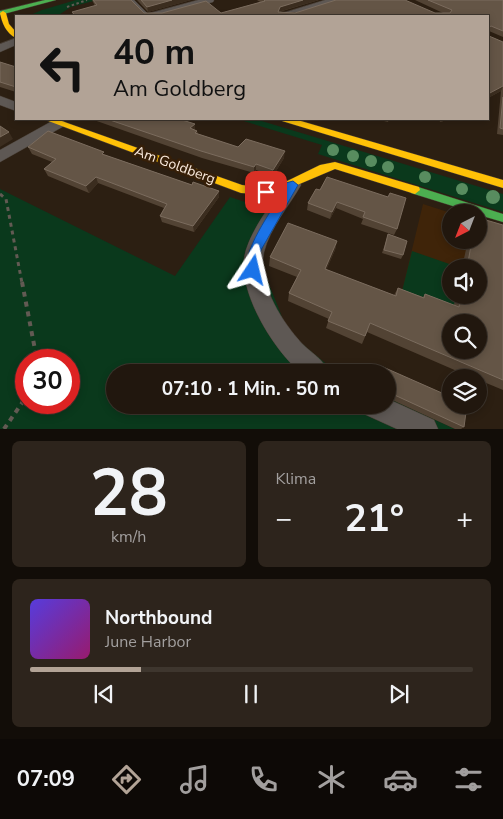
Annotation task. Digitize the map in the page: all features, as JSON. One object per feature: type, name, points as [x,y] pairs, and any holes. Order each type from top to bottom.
[{"type":"street","points":[[15,35],[6,25],[2,13],[53,0]]},
{"type":"street","points":[[153,15],[209,0]]},
{"type":"street","points":[[287,15],[335,0]]},
{"type":"street","points":[[0,49],[15,42]]},
{"type":"street","points":[[0,100],[15,107]]},
{"type":"street","points":[[288,120],[503,184]]},
{"type":"street","name":"Am Goldberg","points":[[0,157],[54,121],[241,189],[266,192],[293,185],[324,167],[335,165],[503,218]]},
{"type":"street","name":"Am Goldberg","points":[[293,185],[255,249],[253,270],[268,312],[290,347],[308,364]]},
{"type":"street","points":[[392,414],[425,429]]},
{"type":"lane","points":[[130,0],[148,15]]},
{"type":"path","points":[[0,194],[6,199],[35,349]]},
{"type":"path","points":[[4,429],[15,414]]},
{"type":"shaded area","points":[[423,204],[442,210],[442,249],[488,249],[488,225],[503,231],[503,334],[487,327],[487,314],[456,314],[402,291]]},
{"type":"green space","points":[[76,0],[97,0],[71,7],[59,15],[30,15]]},
{"type":"green space","points":[[240,120],[258,120],[503,194],[503,212],[488,207],[488,204],[477,204],[318,154],[322,145]]},
{"type":"green space","points":[[0,189],[175,276],[230,197],[251,204],[268,202],[272,206],[246,250],[244,257],[246,266],[261,264],[288,332],[326,364],[106,364],[106,414],[396,414],[396,402],[455,429],[0,429]]},
{"type":"green space","points":[[412,251],[442,261],[442,304],[455,304],[454,313],[402,291]]},
{"type":"building","points":[[93,0],[131,0],[144,13],[162,13],[206,1],[221,13],[264,0],[303,0],[280,7],[278,12],[295,13],[336,0],[405,0],[435,13],[450,13],[452,10],[428,0],[503,0],[503,31],[491,26],[489,27],[489,15],[75,15],[72,12],[97,5]]},
{"type":"building","points":[[141,0],[172,0],[147,7]]},
{"type":"building","points":[[489,36],[503,42],[503,86],[489,93]]},
{"type":"building","points":[[0,62],[15,67],[15,87],[0,82]]},
{"type":"building","points":[[503,97],[503,129],[500,128]]},
{"type":"building","points":[[110,120],[182,120],[195,124],[190,128],[197,131],[195,133],[238,147],[246,139],[285,151],[273,170],[256,164],[254,167]]},
{"type":"building","points":[[0,126],[9,132],[0,137]]},
{"type":"building","points":[[48,131],[104,152],[102,154],[192,185],[193,182],[219,191],[193,226],[160,216],[167,204],[96,177],[86,186],[44,169],[56,159],[28,147]]},
{"type":"building","points":[[327,177],[388,197],[390,193],[406,198],[397,229],[363,217],[365,212],[337,202],[332,212],[308,203],[316,189],[320,190]]},
{"type":"building","points":[[488,221],[503,225],[503,380],[487,373],[487,369],[477,369],[454,359],[487,359],[487,314],[442,314],[442,354],[370,323],[365,336],[328,321],[332,312],[289,293],[301,270],[270,257],[288,223],[337,241],[325,269],[396,296],[398,288],[424,298],[425,294],[442,300],[442,304],[451,304],[459,307],[460,304],[487,304],[487,259],[469,259],[470,249],[488,249]]},
{"type":"building","points":[[388,234],[407,241],[403,255],[384,250]]},
{"type":"building","points":[[396,373],[442,393],[442,414],[466,414],[464,427],[396,396]]},
{"type":"traffic: fast","points":[[0,13],[53,0]]},
{"type":"traffic: fast","points":[[415,190],[503,218]]},
{"type":"traffic: slow","points":[[3,13],[6,25],[15,35]]},
{"type":"traffic: slow","points":[[51,120],[241,189],[267,190],[283,187],[324,168],[335,165],[415,190]]},
{"type":"traffic: slow","points":[[288,120],[503,184]]},
{"type":"route","points":[[253,270],[255,249],[293,185],[266,192]]}]
